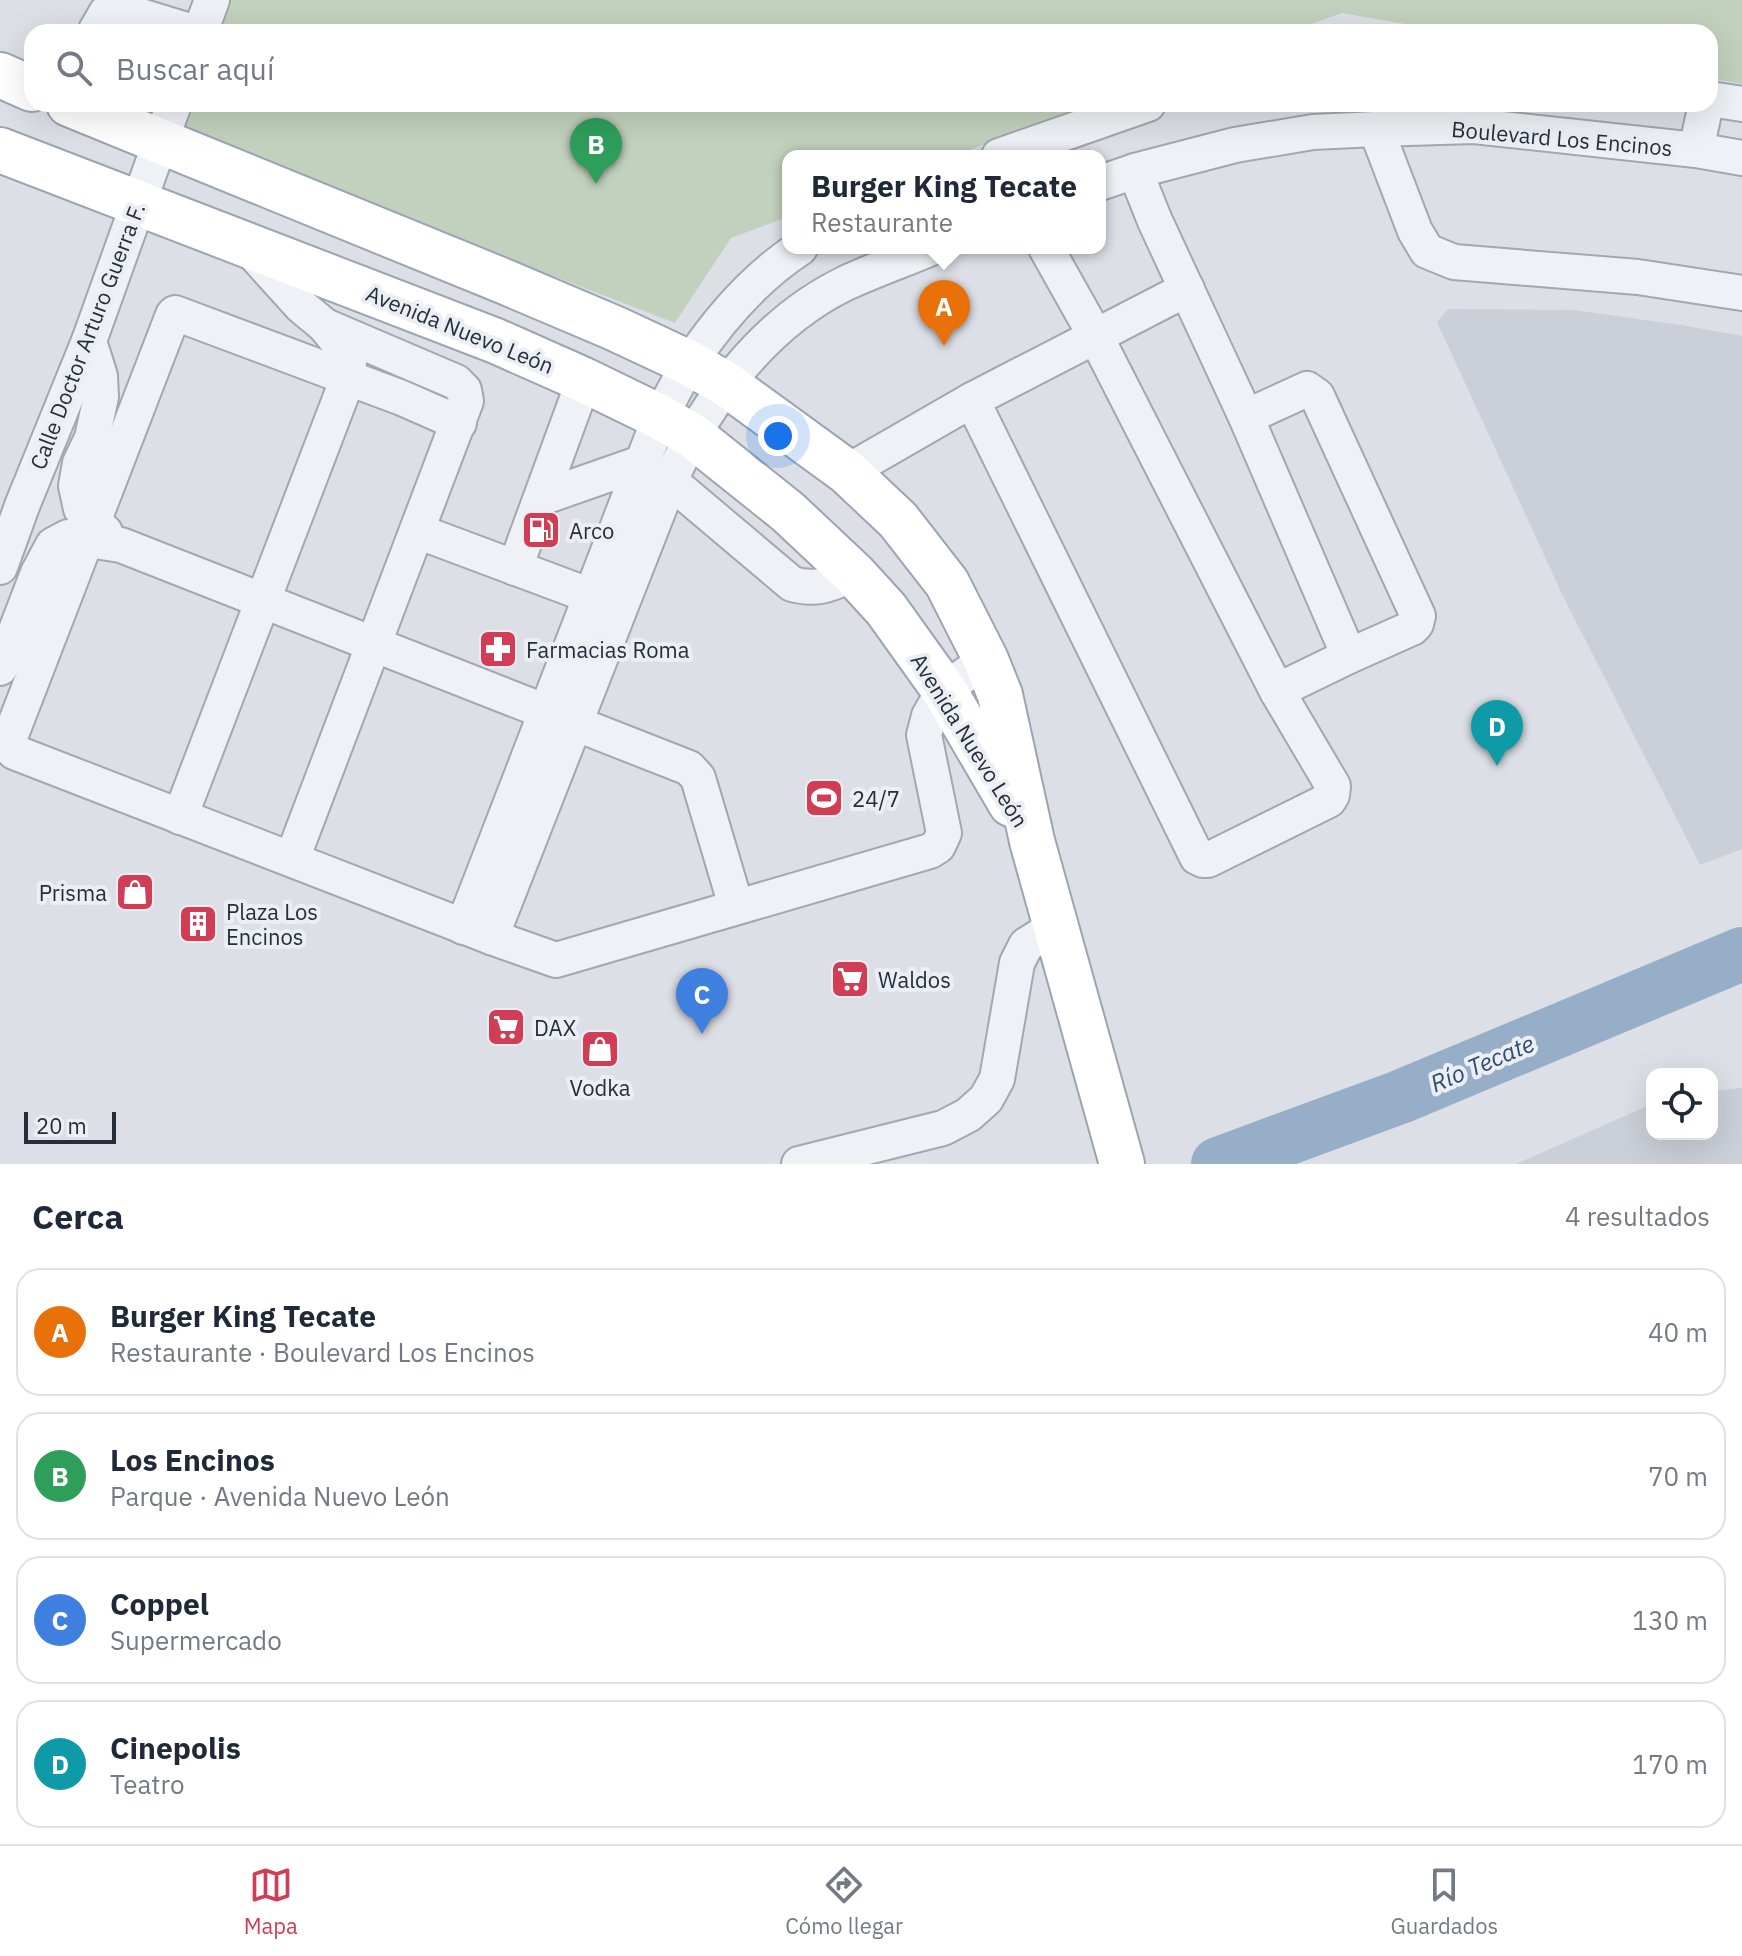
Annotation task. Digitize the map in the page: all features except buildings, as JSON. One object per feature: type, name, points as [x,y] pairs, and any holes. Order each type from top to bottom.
[{"type":"main road","points":[[0,75],[24,86]]},
{"type":"main road","name":"Avenida Nuevo León","points":[[113,112],[167,122],[708,374],[847,472],[898,520],[947,583],[986,660],[1000,695],[1032,841]]},
{"type":"main road","name":"Avenida Nuevo León","points":[[0,151],[496,341],[677,426],[788,512],[886,609],[944,690],[1032,841]]},
{"type":"main road","points":[[1032,841],[1122,1164]]},
{"type":"street","points":[[203,24],[212,0]]},
{"type":"street","points":[[100,24],[106,13],[121,10],[167,24]]},
{"type":"street","points":[[1718,100],[1742,104]]},
{"type":"street","points":[[1017,150],[1125,112]]},
{"type":"street","points":[[1696,150],[1704,112]]},
{"type":"street","name":"Calle Doctor Arturo Guerra F.","points":[[0,567],[11,502],[89,341],[167,122]]},
{"type":"street","name":"Boulevard Los Encinos","points":[[1106,181],[1235,145],[1313,132],[1376,129],[1474,126],[1696,150],[1742,158]]},
{"type":"street","points":[[1376,129],[1415,231],[1427,251],[1454,262],[1638,277],[1742,293]]},
{"type":"street","points":[[1135,171],[1349,656]]},
{"type":"street","points":[[180,817],[348,378],[349,361],[338,342],[247,245]]},
{"type":"street","points":[[560,718],[591,596],[641,463],[677,426],[708,374],[724,316],[755,283],[792,254]]},
{"type":"street","points":[[708,374],[760,345],[801,310],[844,284],[916,254]]},
{"type":"street","points":[[972,400],[1197,857],[1208,860],[1329,800],[1333,786],[1277,691],[1096,337],[1049,254]]},
{"type":"street","points":[[847,472],[972,400],[1187,289]]},
{"type":"street","points":[[459,423],[175,313],[101,536],[9,740],[10,747],[14,752],[63,772],[556,960],[930,851],[938,846],[944,833],[924,735],[929,716],[944,690],[986,660]]},
{"type":"street","points":[[292,859],[466,401],[464,390],[456,382],[325,326]]},
{"type":"street","points":[[89,341],[100,376],[101,397],[92,438],[80,463],[76,486],[81,509],[101,536]]},
{"type":"street","points":[[515,568],[584,380]]},
{"type":"street","points":[[1246,417],[1307,389],[1317,396],[1418,616],[1412,628],[1277,691]]},
{"type":"street","points":[[477,932],[560,718],[670,481],[677,426]]},
{"type":"street","points":[[541,498],[641,463]]},
{"type":"street","points":[[670,481],[792,584],[820,588],[854,574]]},
{"type":"street","points":[[417,531],[591,596]]},
{"type":"street","points":[[0,668],[38,573],[53,545],[68,537],[101,536],[694,772],[736,906]]},
{"type":"street","points":[[799,1164],[943,1128],[968,1115],[986,1099],[997,1079],[1017,963],[1026,945],[1056,926]]},
{"type":"shaded area","points":[[1448,309],[1574,310],[1742,336],[1742,849],[1700,865],[1563,596],[1437,322]]},
{"type":"shaded area","points":[[1742,1088],[1742,1164],[1516,1164],[1646,1107],[1646,1140],[1718,1140],[1718,1090]]},
{"type":"green space","points":[[227,0],[1742,0],[1742,84],[1718,80],[1718,24],[1405,24],[1342,13],[1311,24],[217,24]]},
{"type":"green space","points":[[184,112],[1072,112],[969,150],[782,150],[782,219],[731,238],[675,323],[177,131]]},
{"type":"waterway","name":"Río Tecate","points":[[1218,1164],[1400,1097],[1742,954]]},
{"type":"place","name":"Los Encinos","points":[[596,184]]},
{"type":"place","name":"Burger King Tecate","points":[[944,346]]},
{"type":"place","name":"Arco","points":[[541,530]]},
{"type":"place","name":"Farmacias Roma","points":[[498,649]]},
{"type":"place","name":"Cinepolis","points":[[1497,766]]},
{"type":"place","name":"24/7","points":[[824,798]]},
{"type":"place","name":"Prisma","points":[[135,892]]},
{"type":"place","name":"Plaza Los Encinos","points":[[198,924]]},
{"type":"place","name":"Waldos","points":[[850,979]]},
{"type":"place","name":"DAX","points":[[506,1027]]},
{"type":"place","name":"Coppel","points":[[702,1034]]},
{"type":"place","name":"Vodka","points":[[600,1049]]}]
